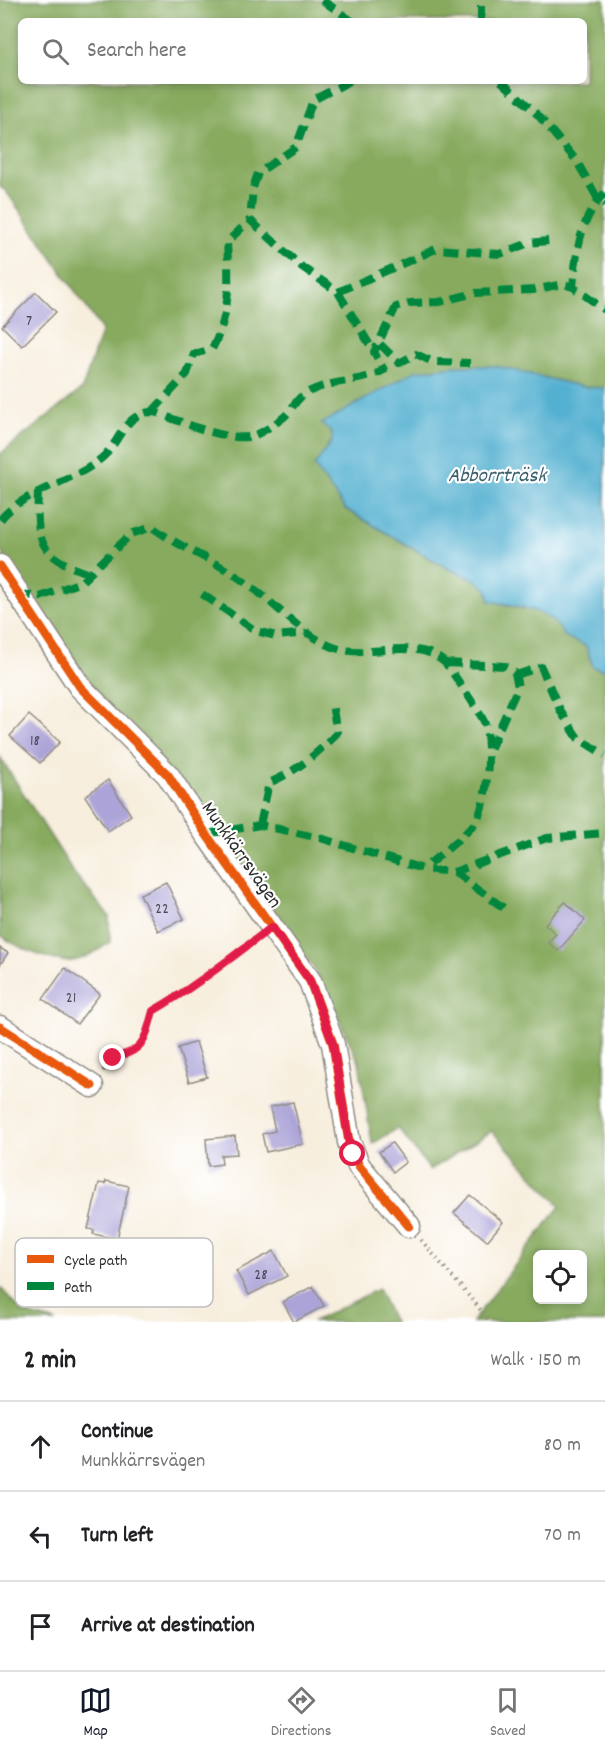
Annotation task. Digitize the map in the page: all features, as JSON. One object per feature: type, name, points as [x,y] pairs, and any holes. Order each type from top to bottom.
[{"type":"street","name":"Munkkärrsvägen","points":[[0,566],[80,687],[168,775],[206,834],[310,981],[333,1044],[353,1154],[359,1166],[409,1226]]},
{"type":"street","points":[[0,1027],[92,1086]]},
{"type":"path","points":[[113,1058],[132,1053],[140,1045],[153,1011],[192,989],[209,972],[272,927]]},
{"type":"path","points":[[409,1226],[491,1322]]},
{"type":"green space","points":[[0,0],[605,0],[605,388],[584,387],[496,366],[391,386],[322,424],[332,432],[332,441],[327,445],[345,509],[447,568],[474,579],[487,589],[490,601],[543,613],[558,623],[567,635],[586,646],[593,667],[605,670],[605,1322],[472,1322],[560,1206],[492,1131],[430,1170],[398,1128],[372,1144],[359,1062],[316,972],[264,895],[99,694],[19,586],[0,548],[0,454],[82,389],[102,330],[6,191],[0,187]]},
{"type":"green space","points":[[0,757],[74,873],[109,916],[110,942],[87,956],[74,961],[54,960],[21,948],[0,935]]},
{"type":"green space","points":[[0,1287],[15,1304],[15,1307],[23,1313],[57,1322],[0,1322]]},
{"type":"green space","points":[[378,1289],[394,1322],[312,1322]]},
{"type":"water","name":"Abborrträsk","points":[[456,366],[496,366],[584,387],[605,388],[605,670],[593,667],[586,646],[564,636],[551,620],[542,614],[522,607],[490,601],[487,589],[474,579],[447,568],[345,509],[314,466],[332,441],[332,432],[321,424],[415,371]]},
{"type":"building","points":[[36,292],[56,312],[22,346],[2,326]]},
{"type":"building","points":[[29,715],[60,742],[40,763],[10,736]]},
{"type":"building","points":[[108,780],[131,815],[108,831],[85,796]]},
{"type":"building","points":[[166,882],[184,919],[158,931],[140,894]]},
{"type":"building","points":[[565,902],[585,920],[558,951],[548,942],[556,934],[545,924]]},
{"type":"building","points":[[0,948],[8,953],[0,965]]},
{"type":"building","points":[[65,968],[100,994],[77,1024],[43,999]]},
{"type":"building","points":[[196,1042],[207,1077],[189,1082],[178,1048]]},
{"type":"building","points":[[293,1102],[303,1144],[266,1152],[262,1134],[275,1131],[270,1107]]},
{"type":"building","points":[[235,1136],[237,1154],[221,1155],[222,1164],[208,1166],[206,1139]]},
{"type":"building","points":[[392,1143],[406,1162],[393,1172],[379,1152]]},
{"type":"building","points":[[106,1181],[129,1186],[117,1238],[93,1234],[94,1230],[88,1229],[99,1183],[105,1184]]},
{"type":"building","points":[[470,1195],[503,1222],[487,1241],[454,1213]]},
{"type":"building","points":[[274,1251],[287,1276],[249,1295],[236,1271]]},
{"type":"building","points":[[313,1286],[324,1306],[294,1322],[283,1302]]},
{"type":"marked path","points":[[322,0],[348,18]]},
{"type":"marked path","points":[[481,0],[481,18]]},
{"type":"marked path","points":[[344,84],[313,100],[296,147],[258,173],[253,188],[250,220],[302,267],[338,292],[436,249],[500,254],[529,243],[549,241]]},
{"type":"marked path","points":[[504,84],[537,114],[576,160],[598,199],[605,205]]},
{"type":"marked path","points":[[605,193],[590,213],[585,225],[578,249],[573,287],[605,310]]},
{"type":"marked path","points":[[152,412],[187,374],[194,354],[212,349],[226,310],[227,242],[250,220]]},
{"type":"marked path","points":[[0,520],[23,500],[91,466],[110,450],[135,417],[152,412],[224,435],[253,436],[284,417],[300,398],[311,391],[331,384],[364,378],[384,370],[374,352],[396,307],[410,303],[439,302],[475,293],[533,290],[563,284],[573,287]]},
{"type":"marked path","points":[[338,292],[374,352]]},
{"type":"marked path","points":[[380,344],[399,363],[416,354],[433,362],[470,363]]},
{"type":"marked path","points":[[38,491],[38,523],[44,545],[60,561],[90,574]]},
{"type":"marked path","points":[[17,594],[40,597],[81,582],[131,534],[152,527],[231,573],[309,634],[333,647],[357,651],[420,650],[440,659],[447,665],[484,721],[488,749],[487,776],[483,804],[474,824],[423,869]]},
{"type":"marked path","points":[[202,594],[256,631],[276,636],[307,633]]},
{"type":"marked path","points":[[446,663],[505,666],[515,673],[518,687],[488,754]]},
{"type":"marked path","points":[[516,675],[541,667],[561,712],[578,738],[605,755]]},
{"type":"marked path","points":[[260,825],[269,783],[306,761],[337,733],[332,704]]},
{"type":"marked path","points":[[206,834],[260,825],[320,838],[423,869],[454,872],[547,838],[605,833]]},
{"type":"marked path","points":[[454,872],[508,911]]},
{"type":"cycle path","points":[[0,566],[80,687],[168,775],[206,834],[310,981],[333,1044],[349,1142],[359,1166],[409,1226]]},
{"type":"cycle path","points":[[0,1027],[92,1086]]},
{"type":"route","points":[[113,1058],[132,1053],[140,1045],[153,1011],[192,989],[209,972],[272,927],[310,981],[333,1044],[353,1154]]}]
